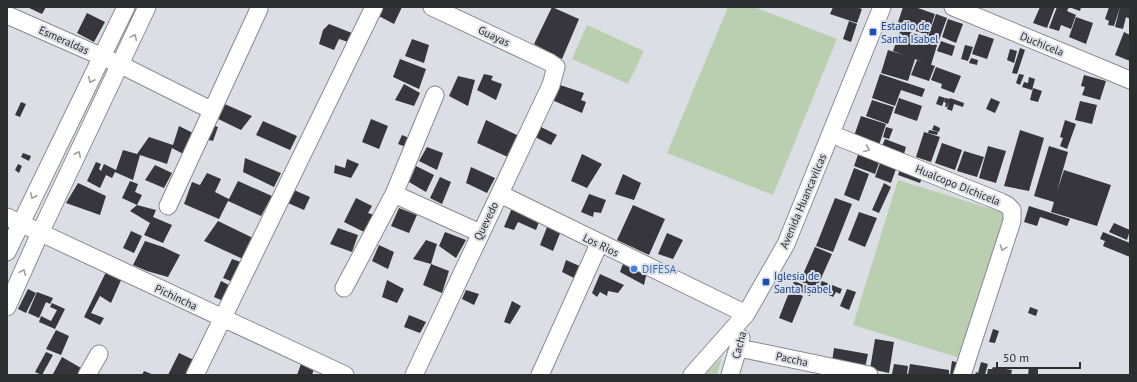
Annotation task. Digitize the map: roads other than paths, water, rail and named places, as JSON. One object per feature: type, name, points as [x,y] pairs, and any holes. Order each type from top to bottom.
[{"type":"street","points":[[7,252],[13,220],[102,57],[126,7]]},
{"type":"street","points":[[7,307],[40,233],[121,65],[147,7]]},
{"type":"street","points":[[195,375],[374,7]]},
{"type":"street","name":"Guayas","points":[[432,7],[556,67]]},
{"type":"street","name":"Avenida Huancavilcas","points":[[692,375],[746,314],[786,244],[882,7]]},
{"type":"street","name":"Duchicela","points":[[953,7],[1130,80]]},
{"type":"street","points":[[168,206],[211,110],[259,9]]},
{"type":"street","name":"Esmeraldas","points":[[11,16],[121,65],[211,110]]},
{"type":"street","name":"Quevedo","points":[[414,375],[551,85],[556,67]]},
{"type":"street","points":[[344,288],[394,194],[435,95]]},
{"type":"street","name":"Hualcopo Dichicela","points":[[831,134],[1007,205],[1012,210],[1010,226],[962,375]]},
{"type":"street","points":[[394,194],[480,233]]},
{"type":"street","name":"Los Rìos","points":[[500,194],[599,244],[746,314]]},
{"type":"street","name":"Pichincha","points":[[13,220],[222,319],[345,375]]},
{"type":"street","points":[[540,375],[599,244]]},
{"type":"street","name":"Cacha","points":[[730,375],[739,348],[746,314]]},
{"type":"street","name":"Paccha","points":[[739,348],[868,375]]},
{"type":"street","points":[[87,375],[99,354]]},
{"type":"place","name":"Estadio de Santa Isabel","points":[[873,32]]},
{"type":"place","name":"DIFESA","points":[[634,269]]},
{"type":"place","name":"Iglesia de Santa Isabel","points":[[766,282]]}]
